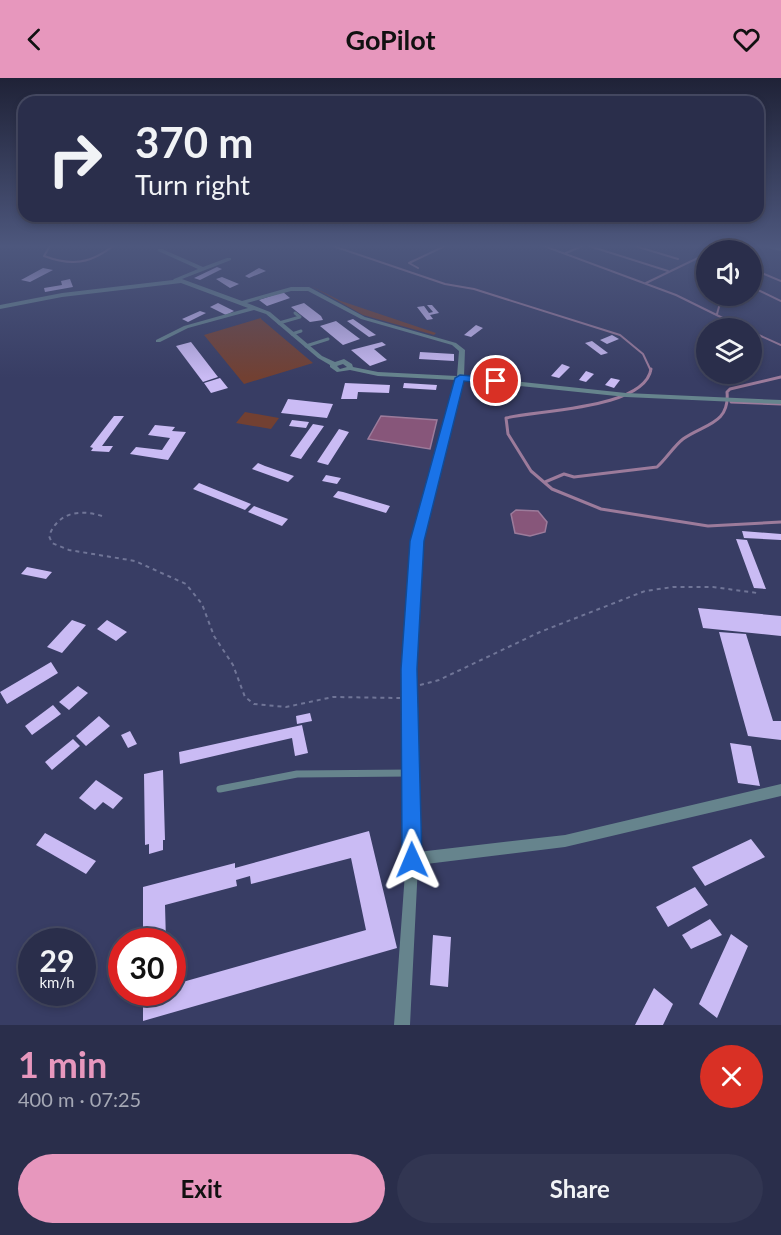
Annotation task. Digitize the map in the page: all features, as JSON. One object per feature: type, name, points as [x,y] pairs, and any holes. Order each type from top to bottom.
[{"type":"street","points":[[0,307],[104,290]]},
{"type":"street","points":[[210,290],[268,313],[306,346],[333,364],[347,362],[350,368],[378,374],[460,378],[617,395],[781,402]]},
{"type":"street","points":[[242,303],[287,290]]},
{"type":"street","points":[[305,290],[315,291],[363,318],[460,347],[462,356],[460,378],[417,541],[409,694],[412,860],[402,1025]]},
{"type":"street","points":[[158,341],[196,324],[254,308]]},
{"type":"street","points":[[412,860],[565,841],[781,790]]},
{"type":"lane","points":[[279,323],[300,317],[296,313]]},
{"type":"lane","points":[[292,334],[301,331]]},
{"type":"lane","points":[[306,346],[328,339]]},
{"type":"lane","points":[[220,789],[297,774],[410,773]]},
{"type":"path","points":[[102,516],[78,511],[63,516],[52,526],[49,536],[52,543],[69,550],[135,561],[186,584],[202,604],[214,636],[233,665],[244,696],[254,704],[286,707],[333,697],[409,694],[540,632],[645,591],[673,587],[713,587],[758,593]]},
{"type":"shaded area","points":[[319,290],[341,301],[436,333],[434,335],[363,315]]},
{"type":"shaded area","points":[[261,318],[313,363],[244,384],[204,335]]},
{"type":"shaded area","points":[[245,412],[279,418],[271,429],[236,423]]},
{"type":"shaded area","points":[[381,416],[437,420],[430,449],[368,439]]},
{"type":"shaded area","points":[[516,510],[538,511],[547,522],[545,532],[530,536],[515,533],[511,514]]},
{"type":"building","points":[[283,292],[290,298],[267,306],[259,300]]},
{"type":"building","points":[[218,303],[234,311],[226,315],[210,307]]},
{"type":"building","points":[[304,303],[323,320],[310,322],[291,307]]},
{"type":"building","points":[[427,305],[432,305],[439,313],[430,315],[433,319],[427,320],[417,307],[424,306],[429,313],[433,312]]},
{"type":"building","points":[[200,311],[206,313],[188,322],[182,319]]},
{"type":"building","points":[[353,319],[376,335],[369,337],[347,321]]},
{"type":"building","points":[[336,321],[360,339],[343,345],[320,326]]},
{"type":"building","points":[[476,325],[483,328],[471,337],[464,335]]},
{"type":"building","points":[[612,335],[619,339],[607,344],[600,340]]},
{"type":"building","points":[[592,341],[608,353],[601,355],[585,343]]},
{"type":"building","points":[[191,342],[218,377],[203,382],[176,346]]},
{"type":"building","points":[[382,342],[386,345],[374,349],[387,360],[370,366],[351,350]]},
{"type":"building","points":[[420,352],[454,354],[454,361],[419,359]]},
{"type":"building","points":[[562,364],[570,367],[559,378],[551,376]]},
{"type":"building","points":[[586,371],[594,374],[586,382],[579,380]]},
{"type":"building","points":[[220,378],[228,388],[211,393],[204,383]]},
{"type":"building","points":[[611,378],[620,380],[614,388],[605,385]]},
{"type":"building","points":[[345,383],[390,385],[389,393],[358,392],[357,399],[341,399]]},
{"type":"building","points":[[404,383],[437,385],[436,390],[403,388]]},
{"type":"building","points":[[288,399],[333,404],[327,418],[281,413]]},
{"type":"building","points":[[114,416],[124,416],[102,446],[113,446],[109,452],[91,451],[93,448],[90,447]]},
{"type":"building","points":[[292,420],[309,422],[306,428],[289,426]]},
{"type":"building","points":[[313,424],[324,426],[301,459],[290,456]]},
{"type":"building","points":[[155,425],[175,427],[172,431],[186,432],[168,460],[130,454],[136,447],[162,450],[170,438],[148,435]]},
{"type":"building","points":[[339,429],[349,432],[328,465],[317,462]]},
{"type":"building","points":[[258,463],[294,476],[288,482],[252,469]]},
{"type":"building","points":[[326,475],[341,478],[337,484],[322,481]]},
{"type":"building","points":[[199,483],[251,504],[245,510],[193,489]]},
{"type":"building","points":[[338,491],[390,506],[386,513],[333,497]]},
{"type":"building","points":[[254,506],[288,519],[282,526],[248,512]]},
{"type":"building","points":[[742,531],[781,534],[781,540],[744,538]]},
{"type":"building","points":[[736,539],[747,540],[766,589],[754,588]]},
{"type":"building","points":[[27,567],[52,572],[46,579],[21,574]]},
{"type":"building","points":[[698,608],[781,616],[781,636],[703,628]]},
{"type":"building","points":[[72,620],[86,625],[62,653],[47,647]]},
{"type":"building","points":[[107,620],[127,632],[116,641],[97,629]]},
{"type":"building","points":[[719,632],[746,634],[773,721],[781,721],[781,740],[748,736]]},
{"type":"building","points":[[51,662],[58,673],[7,704],[0,692]]},
{"type":"building","points":[[78,686],[88,693],[69,710],[59,702]]},
{"type":"building","points":[[53,705],[61,714],[32,735],[25,726]]},
{"type":"building","points":[[310,713],[312,721],[297,724],[296,716]]},
{"type":"building","points":[[99,716],[110,726],[86,746],[76,736]]},
{"type":"building","points":[[302,725],[308,753],[295,756],[292,738],[180,764],[179,752]]},
{"type":"building","points":[[130,731],[137,744],[128,748],[121,735]]},
{"type":"building","points":[[73,739],[80,746],[52,770],[45,762]]},
{"type":"building","points":[[730,743],[751,746],[760,786],[738,783]]},
{"type":"building","points":[[163,770],[165,840],[163,840],[163,850],[149,854],[149,844],[145,845],[144,774]]},
{"type":"building","points":[[96,780],[123,798],[113,809],[103,802],[95,810],[79,798]]},
{"type":"building","points":[[369,831],[397,948],[143,1021],[143,1006],[186,1006],[186,981],[366,930],[351,858],[251,884],[250,876],[236,880],[237,886],[165,905],[166,928],[143,928],[143,887],[235,863],[235,868]]},
{"type":"building","points":[[45,833],[96,861],[86,874],[36,845]]},
{"type":"building","points":[[751,839],[765,857],[705,886],[692,867]]},
{"type":"building","points":[[695,887],[708,905],[668,927],[656,907]]},
{"type":"building","points":[[710,919],[722,935],[691,949],[682,935]]},
{"type":"building","points":[[731,934],[748,946],[717,1018],[699,1004]]},
{"type":"building","points":[[433,935],[451,937],[448,987],[430,985]]},
{"type":"building","points":[[654,988],[673,1004],[663,1025],[635,1025]]},
{"type":"waterway","points":[[478,290],[620,335],[643,354],[650,370]]},
{"type":"waterway","points":[[663,290],[723,318]]},
{"type":"waterway","points":[[762,292],[781,301]]},
{"type":"waterway","points":[[717,314],[719,306]]},
{"type":"waterway","points":[[762,336],[781,345]]},
{"type":"waterway","points":[[650,370],[644,382],[630,392],[611,400],[589,406],[506,418],[508,434],[531,471],[552,489],[601,509],[708,526],[781,522]]},
{"type":"waterway","points":[[545,482],[564,474],[574,477],[657,467],[683,439],[720,417],[727,403],[727,392],[730,389],[781,377]]},
{"type":"waterway","points":[[731,402],[781,404]]},
{"type":"route","points":[[412,860],[409,669],[417,541],[460,378],[496,381]]}]
